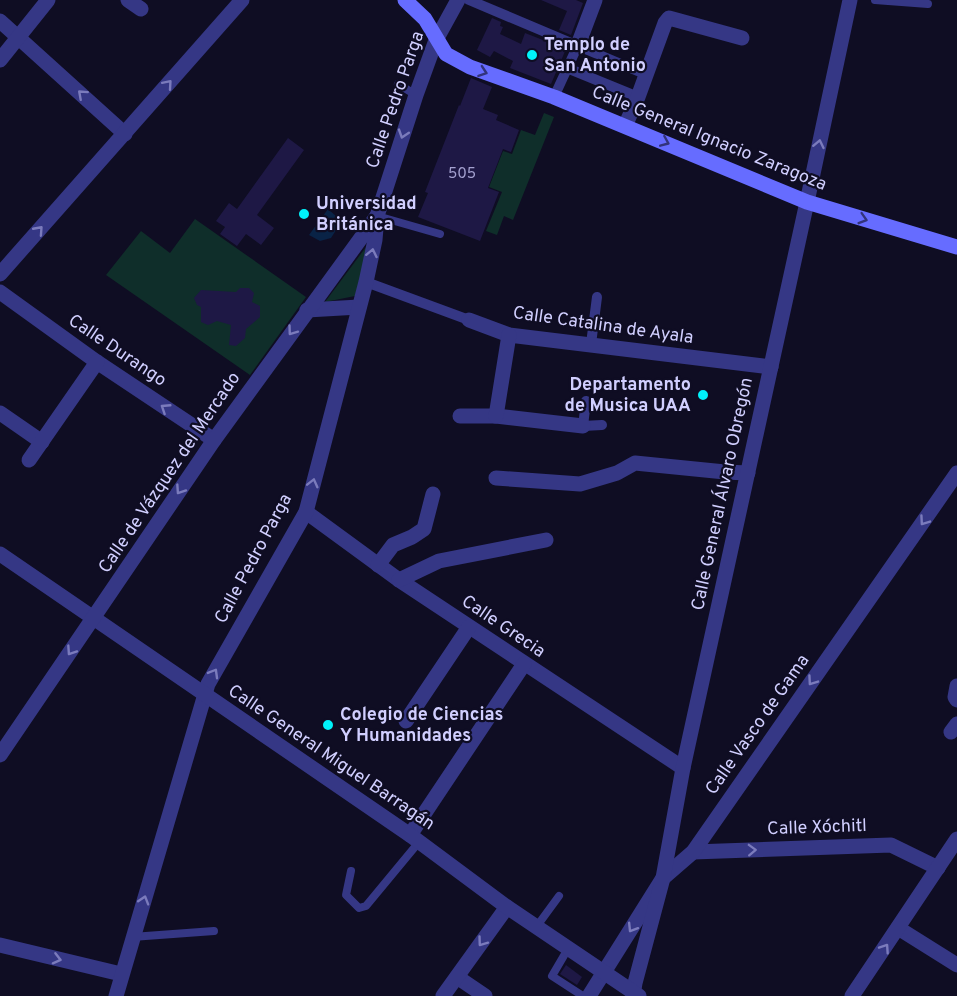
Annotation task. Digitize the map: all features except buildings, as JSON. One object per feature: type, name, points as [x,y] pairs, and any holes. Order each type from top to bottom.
[{"type":"main road","name":"Calle General Ignacio Zaragoza","points":[[405,0],[425,20],[446,54],[470,67],[554,97],[807,202],[957,247]]},
{"type":"street","points":[[0,60],[48,0]]},
{"type":"street","points":[[128,0],[141,9]]},
{"type":"street","points":[[0,274],[242,0]]},
{"type":"street","name":"Calle Pedro Parga","points":[[116,996],[208,684],[306,512],[366,282],[375,240],[377,216],[436,40],[458,0]]},
{"type":"street","points":[[469,0],[647,75]]},
{"type":"street","points":[[554,97],[579,45],[595,0]]},
{"type":"street","name":"Calle General Álvaro Obregón","points":[[635,995],[663,878],[683,768],[850,0]]},
{"type":"street","points":[[625,126],[647,75],[665,23],[669,18],[742,38]]},
{"type":"street","points":[[0,21],[125,134]]},
{"type":"street","points":[[567,68],[638,97]]},
{"type":"street","name":"Calle de Vázquez del Mercado","points":[[0,755],[214,440],[377,216]]},
{"type":"street","name":"Calle Catalina de Ayala","points":[[366,282],[509,335],[771,367]]},
{"type":"street","name":"Calle Durango","points":[[0,292],[97,362],[214,440]]},
{"type":"street","points":[[591,344],[597,297]]},
{"type":"street","points":[[307,310],[359,307]]},
{"type":"street","points":[[496,416],[509,335]]},
{"type":"street","points":[[29,460],[97,362]]},
{"type":"street","points":[[584,426],[586,401]]},
{"type":"street","points":[[0,413],[42,442]]},
{"type":"street","points":[[460,416],[496,416],[584,426],[602,425]]},
{"type":"street","points":[[496,478],[580,484],[617,473],[635,463],[748,473]]},
{"type":"street","name":"Calle Vasco de Gama","points":[[589,996],[663,878],[693,852],[957,473]]},
{"type":"street","points":[[378,565],[393,546],[424,529],[432,494]]},
{"type":"street","name":"Calle Grecia","points":[[306,512],[399,580],[683,768]]},
{"type":"street","points":[[399,580],[439,561],[546,540]]},
{"type":"street","name":"Calle General Miguel Barragán","points":[[0,554],[414,838],[507,907],[569,947],[635,995]]},
{"type":"street","points":[[406,721],[469,627]]},
{"type":"street","points":[[414,838],[524,664]]},
{"type":"street","points":[[957,686],[957,700]]},
{"type":"street","points":[[852,996],[957,839]]},
{"type":"street","name":"Calle Xóchitl","points":[[693,852],[891,845],[938,868]]},
{"type":"street","points":[[443,996],[507,907]]},
{"type":"street","points":[[898,928],[957,965]]},
{"type":"street","points":[[0,945],[121,974]]},
{"type":"street","points":[[457,977],[485,996]]},
{"type":"lane","points":[[874,0],[928,4]]},
{"type":"lane","points":[[398,84],[416,95]]},
{"type":"lane","points":[[377,216],[440,234]]},
{"type":"lane","points":[[351,871],[346,895],[359,908],[363,908],[414,838]]},
{"type":"lane","points":[[537,926],[559,896]]},
{"type":"lane","points":[[132,937],[214,931]]},
{"type":"lane","points":[[569,947],[552,976],[583,996]]},
{"type":"green space","points":[[544,113],[554,117],[513,220],[504,216],[497,235],[486,231],[502,192],[489,187],[503,151],[512,154],[521,130],[535,135]]},
{"type":"green space","points":[[195,219],[306,297],[250,375],[106,275],[141,231],[170,253]]},
{"type":"green space","points":[[372,239],[355,296],[325,302]]},
{"type":"water","points":[[328,209],[337,217],[338,227],[331,238],[320,241],[309,235]]},
{"type":"place","name":"Templo de San Antonio","points":[[532,55]]},
{"type":"place","name":"Universidad Británica","points":[[304,214]]},
{"type":"place","name":"Departamento de Musica UAA","points":[[703,395]]},
{"type":"place","name":"Colegio de Ciencias Y Humanidades","points":[[328,725]]}]
